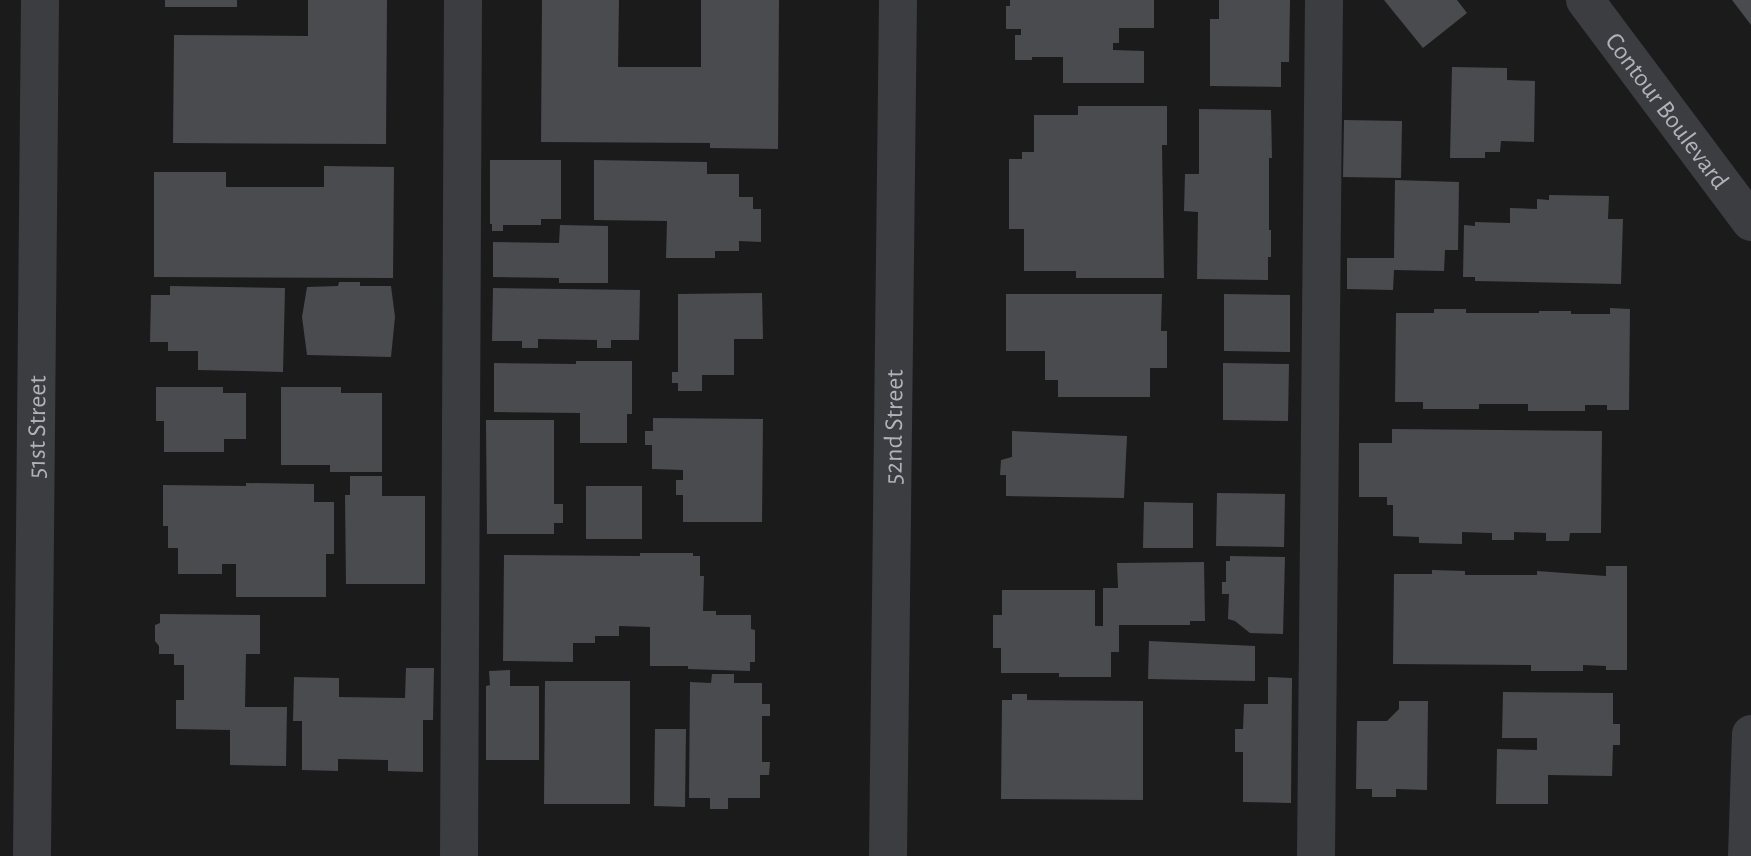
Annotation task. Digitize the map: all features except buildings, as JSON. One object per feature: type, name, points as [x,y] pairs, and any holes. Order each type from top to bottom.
[{"type":"street","name":"51st Street","points":[[32,856],[40,0]]},
{"type":"street","points":[[458,856],[463,0]]},
{"type":"street","name":"52nd Street","points":[[888,856],[898,0]]},
{"type":"street","points":[[1316,856],[1324,0]]},
{"type":"street","name":"Contour Boulevard","points":[[1585,0],[1751,222]]},
{"type":"street","points":[[1747,856],[1751,734]]}]
